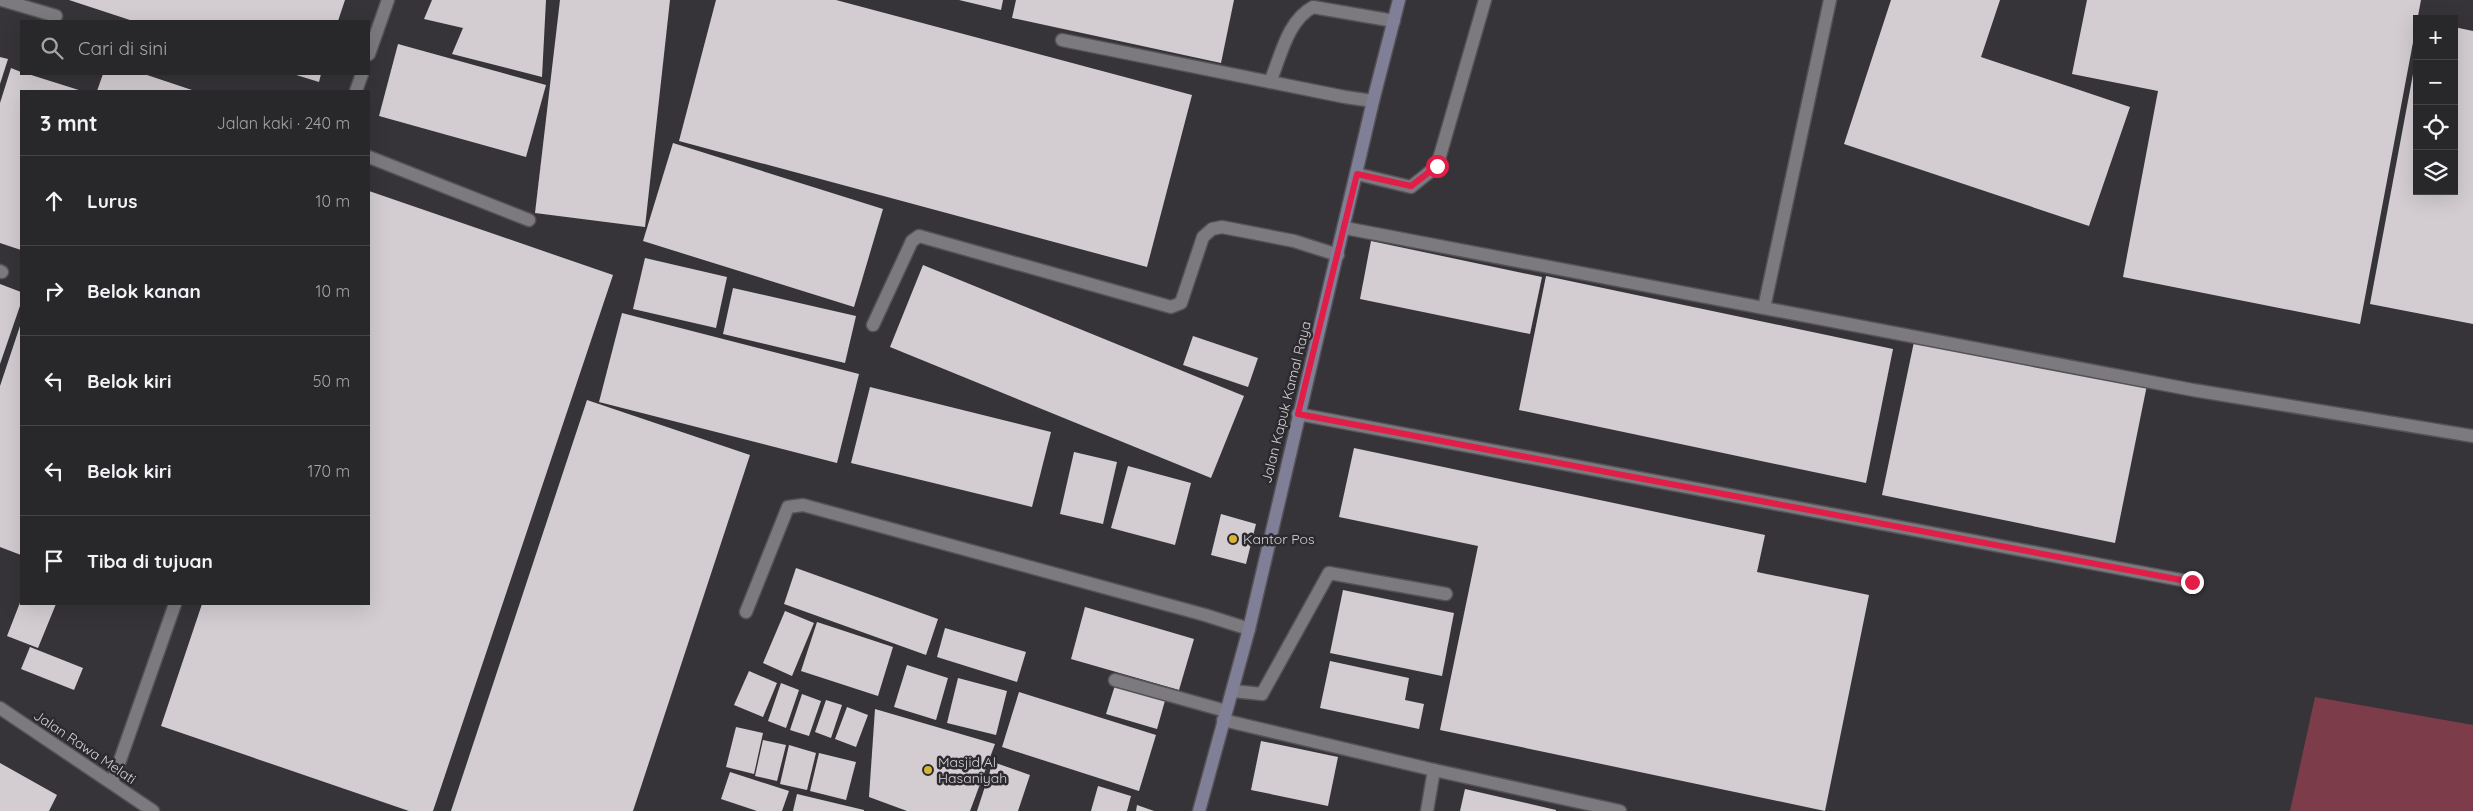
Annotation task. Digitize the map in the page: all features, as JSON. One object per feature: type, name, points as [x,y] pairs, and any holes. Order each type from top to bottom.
[{"type":"main road","name":"Jalan Kapuk Kamal Raya","points":[[1199,811],[1249,629],[1298,414],[1399,0]]},
{"type":"street","points":[[2,0],[56,16]]},
{"type":"street","points":[[370,51],[388,0]]},
{"type":"street","points":[[1357,174],[1411,186],[1437,166],[1485,0]]},
{"type":"street","points":[[1764,308],[1830,0]]},
{"type":"street","points":[[1270,82],[1294,23],[1302,13],[1312,6],[1394,21]]},
{"type":"street","points":[[1062,40],[1373,101]]},
{"type":"street","points":[[356,90],[362,75]]},
{"type":"street","points":[[370,157],[529,220]]},
{"type":"street","points":[[872,325],[912,242],[919,236],[1171,307],[1181,303],[1203,237],[1212,229],[1222,227],[1285,239],[1338,255]]},
{"type":"street","points":[[1344,228],[2193,390],[2473,436]]},
{"type":"street","points":[[1298,414],[2192,582]]},
{"type":"street","points":[[746,612],[788,507],[803,505],[1205,614],[1249,629]]},
{"type":"street","points":[[1233,691],[1262,694],[1329,573],[1446,594]]},
{"type":"street","points":[[112,783],[175,605]]},
{"type":"street","points":[[1115,680],[1225,716],[1434,770],[1620,811]]},
{"type":"street","name":"Jalan Rawa Melati","points":[[0,708],[153,811]]},
{"type":"street","points":[[1427,811],[1434,770]]},
{"type":"shaded area","points":[[2315,697],[2473,725],[2473,811],[2290,811]]},
{"type":"building","points":[[69,0],[345,0],[338,20],[130,20]]},
{"type":"building","points":[[432,0],[546,0],[542,77],[452,54],[463,28],[424,19]]},
{"type":"building","points":[[560,0],[670,0],[645,227],[535,213]]},
{"type":"building","points":[[716,0],[836,0],[1192,95],[1147,267],[679,141]]},
{"type":"building","points":[[959,0],[1003,0],[1001,10]]},
{"type":"building","points":[[1016,0],[1234,0],[1221,63],[1012,18]]},
{"type":"building","points":[[1891,0],[2000,0],[1981,57],[2130,107],[2089,226],[1844,144]]},
{"type":"building","points":[[2087,0],[2421,0],[2418,15],[2413,15],[2413,42],[2360,324],[2123,277],[2158,91],[2072,74]]},
{"type":"building","points":[[2458,28],[2473,31],[2473,324],[2370,304],[2413,74],[2413,195],[2458,195]]},
{"type":"building","points":[[398,44],[546,85],[526,157],[379,116]]},
{"type":"building","points":[[0,57],[8,59],[0,84]]},
{"type":"building","points":[[11,68],[20,72],[20,75],[31,75],[79,90],[20,90],[20,250],[0,243],[0,103]]},
{"type":"building","points":[[103,75],[147,75],[192,90],[97,90]]},
{"type":"building","points":[[296,75],[321,75],[319,82]]},
{"type":"building","points":[[673,143],[883,209],[854,307],[643,241]]},
{"type":"building","points":[[370,191],[613,275],[433,811],[409,811],[161,726],[202,605],[370,605]]},
{"type":"building","points":[[1371,241],[1542,277],[1530,334],[1360,299]]},
{"type":"building","points":[[645,258],[727,277],[716,328],[633,309]]},
{"type":"building","points":[[923,265],[1244,396],[1211,478],[890,347]]},
{"type":"building","points":[[1546,276],[1893,349],[1866,483],[1519,410]]},
{"type":"building","points":[[0,284],[20,292],[20,306],[0,364]]},
{"type":"building","points":[[733,288],[856,316],[845,363],[723,334]]},
{"type":"building","points":[[622,313],[859,374],[837,463],[599,402]]},
{"type":"building","points":[[20,326],[20,555],[0,547],[0,386]]},
{"type":"building","points":[[1193,336],[1258,358],[1248,387],[1183,365]]},
{"type":"building","points":[[1915,337],[2147,385],[2115,543],[1882,495]]},
{"type":"building","points":[[870,387],[1051,432],[1032,507],[851,463]]},
{"type":"building","points":[[587,400],[750,455],[633,811],[451,811]]},
{"type":"building","points":[[1354,448],[1765,535],[1757,572],[1869,595],[1825,811],[1440,730],[1478,546],[1339,517]]},
{"type":"building","points":[[1074,452],[1117,462],[1103,524],[1060,514]]},
{"type":"building","points":[[1128,466],[1191,483],[1175,545],[1111,528]]},
{"type":"building","name":"Kantor Pos","points":[[1221,514],[1256,524],[1246,564],[1211,555]]},
{"type":"building","points":[[796,568],[938,619],[926,655],[784,604]]},
{"type":"building","points":[[1343,590],[1454,613],[1442,676],[1330,653]]},
{"type":"building","points":[[20,603],[20,605],[56,605],[38,648],[7,636]]},
{"type":"building","points":[[1085,607],[1194,639],[1179,690],[1071,659]]},
{"type":"building","points":[[785,611],[814,623],[792,676],[763,663]]},
{"type":"building","points":[[817,622],[893,647],[878,696],[801,671]]},
{"type":"building","points":[[945,628],[1026,652],[1017,682],[937,657]]},
{"type":"building","points":[[30,647],[83,668],[74,690],[21,669]]},
{"type":"building","points":[[1330,661],[1409,678],[1405,700],[1424,704],[1419,729],[1320,708]]},
{"type":"building","points":[[907,665],[948,678],[936,720],[894,707]]},
{"type":"building","points":[[749,671],[777,683],[763,717],[734,705]]},
{"type":"building","points":[[958,678],[1007,691],[996,735],[947,723]]},
{"type":"building","points":[[1116,682],[1166,697],[1157,729],[1106,714]]},
{"type":"building","points":[[781,683],[799,690],[786,728],[768,721]]},
{"type":"building","points":[[1019,692],[1156,735],[1139,791],[1002,747]]},
{"type":"building","points":[[802,694],[821,701],[809,736],[790,730]]},
{"type":"building","points":[[826,700],[842,705],[831,738],[815,732]]},
{"type":"building","points":[[847,707],[868,715],[856,747],[835,739]]},
{"type":"building","name":"Masjid Al Hasaniyah","points":[[875,709],[995,744],[970,811],[907,811],[869,797]]},
{"type":"building","points":[[736,727],[763,733],[754,774],[726,767]]},
{"type":"building","points":[[763,740],[786,745],[777,781],[755,776]]},
{"type":"building","points":[[1261,741],[1338,757],[1328,806],[1251,790]]},
{"type":"building","points":[[789,745],[816,753],[807,790],[780,784]]},
{"type":"building","points":[[819,753],[856,762],[846,800],[810,791]]},
{"type":"building","points":[[993,762],[1030,775],[1018,811],[977,811]]},
{"type":"building","points":[[0,763],[57,795],[49,811],[0,811]]},
{"type":"building","points":[[730,772],[789,791],[782,811],[757,811],[721,799]]},
{"type":"building","points":[[1098,786],[1131,796],[1127,811],[1091,811]]},
{"type":"building","points":[[1465,789],[1556,810],[1556,811],[1460,811]]},
{"type":"building","points":[[797,794],[864,810],[864,811],[793,811]]},
{"type":"building","points":[[1137,805],[1154,811],[1136,811]]},
{"type":"place","name":"Kantor Pos","points":[[1233,539]]},
{"type":"place","name":"Masjid Al Hasaniyah","points":[[928,770]]},
{"type":"route","points":[[1437,166],[1411,186],[1357,174],[1298,414],[2192,582]]}]
